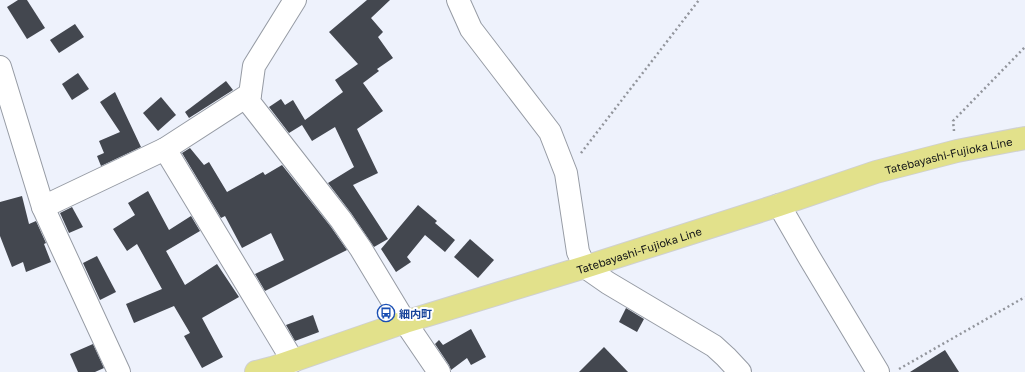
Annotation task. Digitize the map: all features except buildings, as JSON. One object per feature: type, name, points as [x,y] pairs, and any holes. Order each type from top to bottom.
[{"type":"main road","name":"Tatebayashi-Fujioka Line","points":[[256,372],[293,361],[405,322],[585,267],[779,205],[876,172],[957,151],[1025,138]]},
{"type":"street","points":[[295,0],[254,66],[249,102],[341,220],[361,249],[405,322],[439,372]]},
{"type":"street","points":[[458,0],[471,29],[550,132],[566,173],[578,252],[585,267],[608,284],[714,346],[740,372]]},
{"type":"street","points":[[0,67],[43,207],[119,372]]},
{"type":"street","points":[[43,207],[165,149],[250,94]]},
{"type":"street","points":[[165,149],[293,361]]},
{"type":"street","points":[[779,205],[878,372]]},
{"type":"path","points":[[566,173],[699,0]]},
{"type":"path","points":[[957,151],[953,121],[1025,47]]},
{"type":"path","points":[[893,372],[1025,297]]},
{"type":"place","name":"細内町","points":[[386,313]]}]
